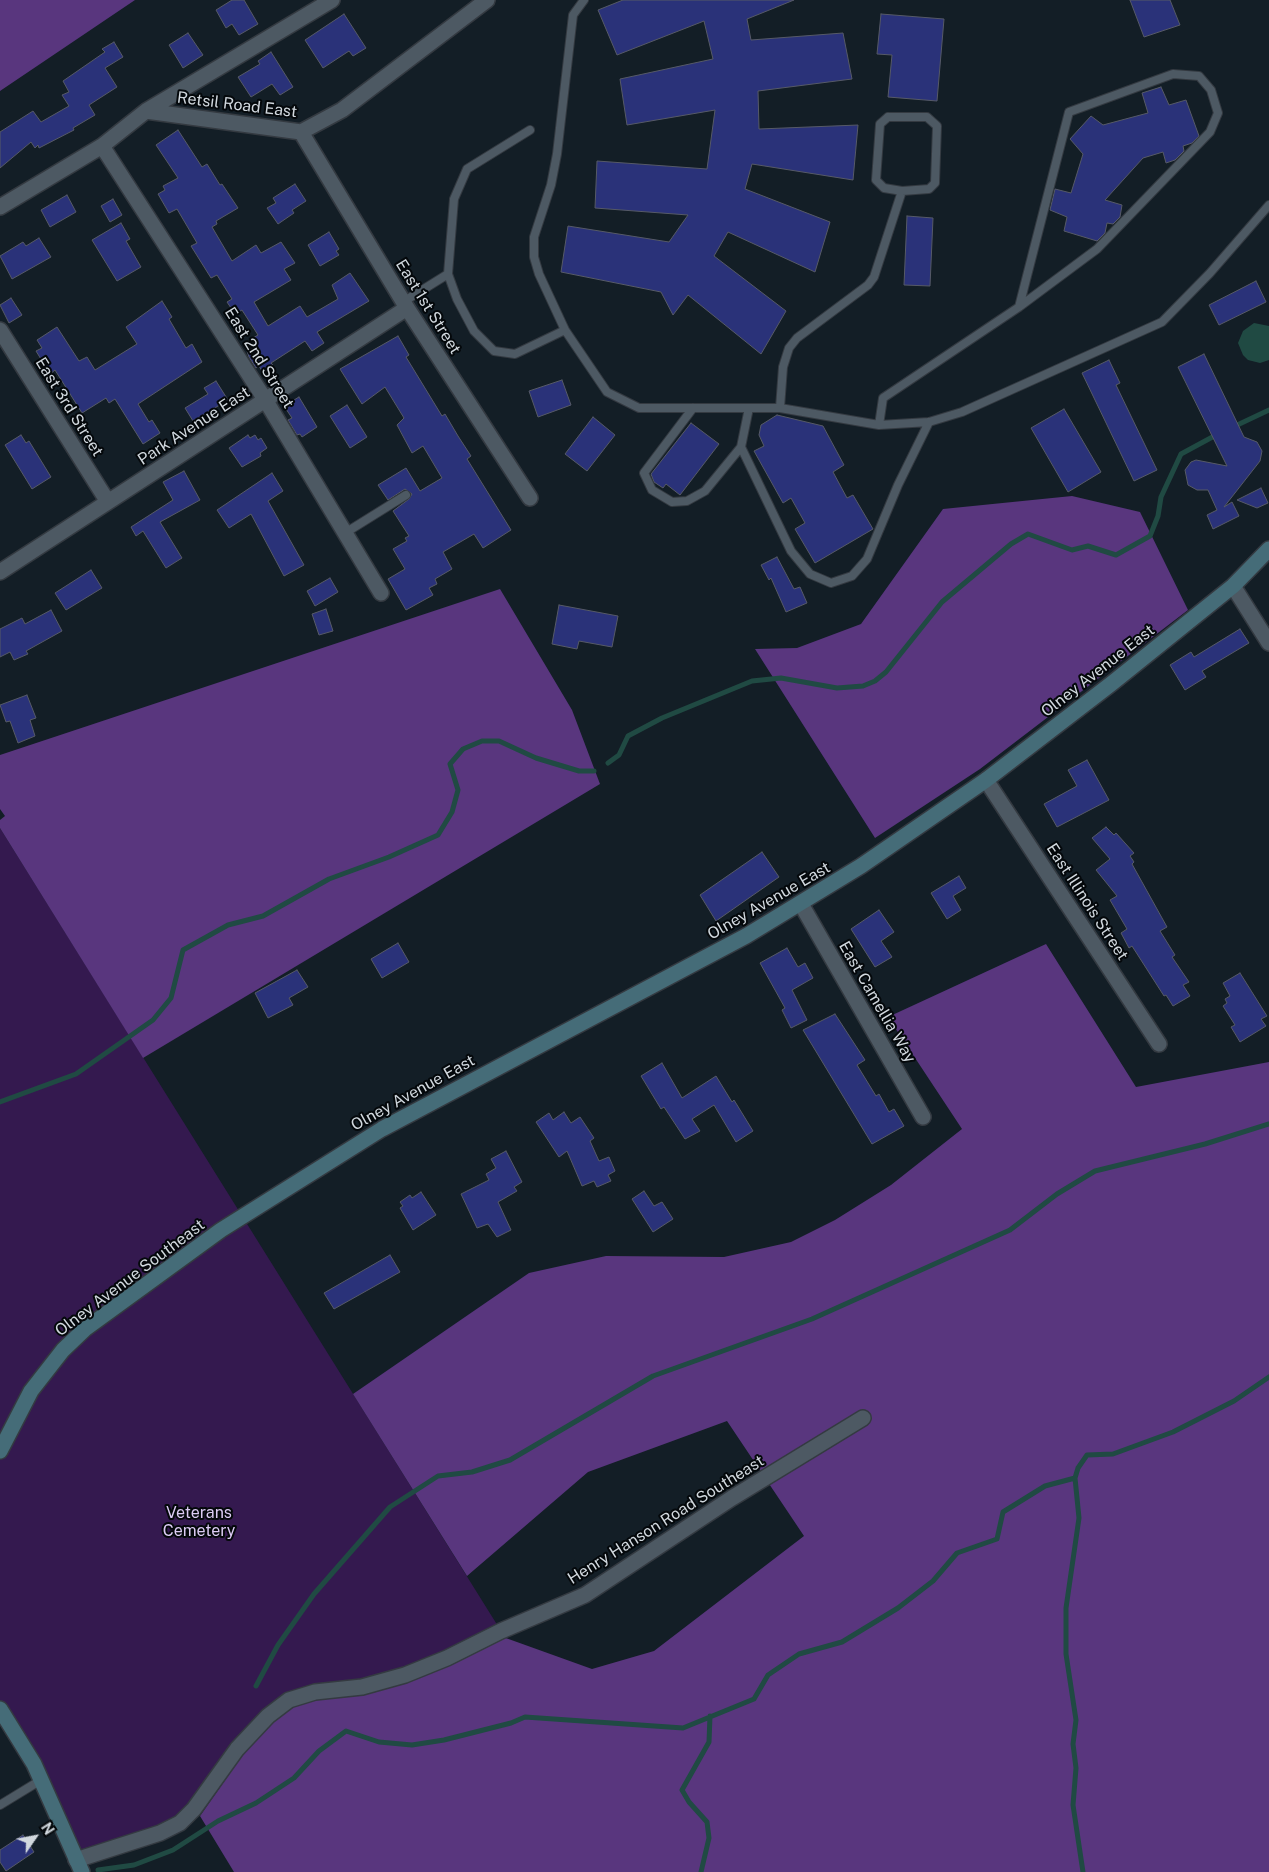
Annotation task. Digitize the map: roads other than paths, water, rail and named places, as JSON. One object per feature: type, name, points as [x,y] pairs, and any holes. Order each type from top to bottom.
[{"type":"main road","name":"Olney Avenue East","points":[[242,1216],[413,1111],[746,936],[856,869],[986,780],[1233,586],[1269,549]]},
{"type":"main road","name":"Olney Avenue Southeast","points":[[0,1450],[31,1391],[63,1350],[82,1332],[134,1292],[242,1216]]},
{"type":"main road","points":[[0,1709],[34,1764],[79,1866]]},
{"type":"street","points":[[0,207],[102,146],[146,111],[332,0]]},
{"type":"street","name":"Retsil Road East","points":[[146,111],[301,132],[342,110],[487,0]]},
{"type":"street","name":"East 1st Street","points":[[301,132],[405,305],[530,498]]},
{"type":"street","name":"East 2nd Street","points":[[102,146],[266,401],[381,593]]},
{"type":"street","name":"Park Avenue East","points":[[0,572],[266,401],[405,305]]},
{"type":"street","name":"East 3rd Street","points":[[0,330],[108,502]]},
{"type":"street","points":[[1233,586],[1269,643]]},
{"type":"street","name":"East Illinois Street","points":[[986,780],[1159,1044]]},
{"type":"street","name":"East Camellia Way","points":[[801,904],[923,1117]]},
{"type":"street","name":"Henry Hanson Road Southeast","points":[[79,1866],[180,1823],[194,1809],[237,1749],[268,1716],[289,1700],[315,1692],[362,1687],[405,1675],[447,1658],[500,1630],[585,1595],[732,1498],[863,1418]]},
{"type":"lane","points":[[584,0],[573,15],[557,154],[551,185],[534,237],[534,257],[539,274],[565,330],[607,392],[639,408],[780,408],[879,426],[929,422],[962,412],[1162,322],[1210,273],[1269,205]]},
{"type":"lane","points":[[879,426],[884,398],[1019,307],[1097,250],[1210,132],[1218,112],[1211,90],[1199,76],[1173,74],[1069,112],[1019,307]]},
{"type":"lane","points":[[888,116],[927,117],[937,126],[935,183],[929,189],[902,191],[884,188],[876,180],[880,124],[888,116]]},
{"type":"lane","points":[[530,130],[467,169],[454,199],[448,274],[457,300],[474,331],[494,351],[515,354],[565,330]]},
{"type":"lane","points":[[780,408],[783,367],[789,348],[796,338],[868,285],[874,277],[902,191]]},
{"type":"lane","points":[[405,305],[448,274]]},
{"type":"lane","points":[[693,408],[644,473],[652,490],[672,502],[687,501],[705,491],[740,447],[749,408]]},
{"type":"lane","points":[[740,447],[791,551],[810,574],[831,583],[852,576],[867,559],[898,485],[929,422]]},
{"type":"lane","points":[[345,533],[406,495]]},
{"type":"lane","points":[[0,1805],[41,1780]]},
{"type":"waterway","points":[[1233,427],[1269,410]]},
{"type":"waterway","points":[[608,763],[619,755],[628,736],[662,718],[752,681],[781,678],[837,688],[863,686],[875,681],[886,672],[942,602],[1011,544],[1028,534],[1072,550],[1088,546],[1116,555],[1150,536],[1158,516],[1161,497],[1181,454],[1218,434]]},
{"type":"waterway","points":[[0,1102],[76,1074],[153,1020],[171,998],[183,950],[228,925],[263,916],[329,879],[389,857],[438,835],[452,812],[458,790],[450,764],[463,749],[482,741],[499,741],[536,758],[579,771],[594,771]]},
{"type":"waterway","points":[[256,1686],[278,1645],[314,1594],[390,1507],[438,1476],[472,1472],[510,1460],[653,1376],[812,1319],[1010,1230],[1057,1194],[1095,1171],[1205,1144],[1269,1124]]},
{"type":"waterway","points":[[1083,1872],[1073,1805],[1076,1768],[1073,1744],[1076,1720],[1066,1654],[1066,1608],[1079,1518],[1075,1478],[1078,1468],[1087,1455],[1113,1454],[1173,1432],[1234,1401],[1269,1377]]},
{"type":"waterway","points":[[98,1870],[134,1865],[173,1850],[218,1821],[256,1803],[294,1778],[319,1751],[346,1731],[379,1742],[412,1745],[444,1740],[511,1723],[525,1717],[683,1728],[754,1699],[768,1675],[799,1654],[842,1642],[898,1608],[933,1581],[957,1553],[997,1539],[1003,1512],[1045,1486],[1075,1478]]},
{"type":"waterway","points":[[701,1872],[709,1838],[707,1822],[689,1802],[682,1790],[709,1742],[710,1716]]},
{"type":"park label","name":"Veterans Cemetery","points":[[199,1522]]}]
